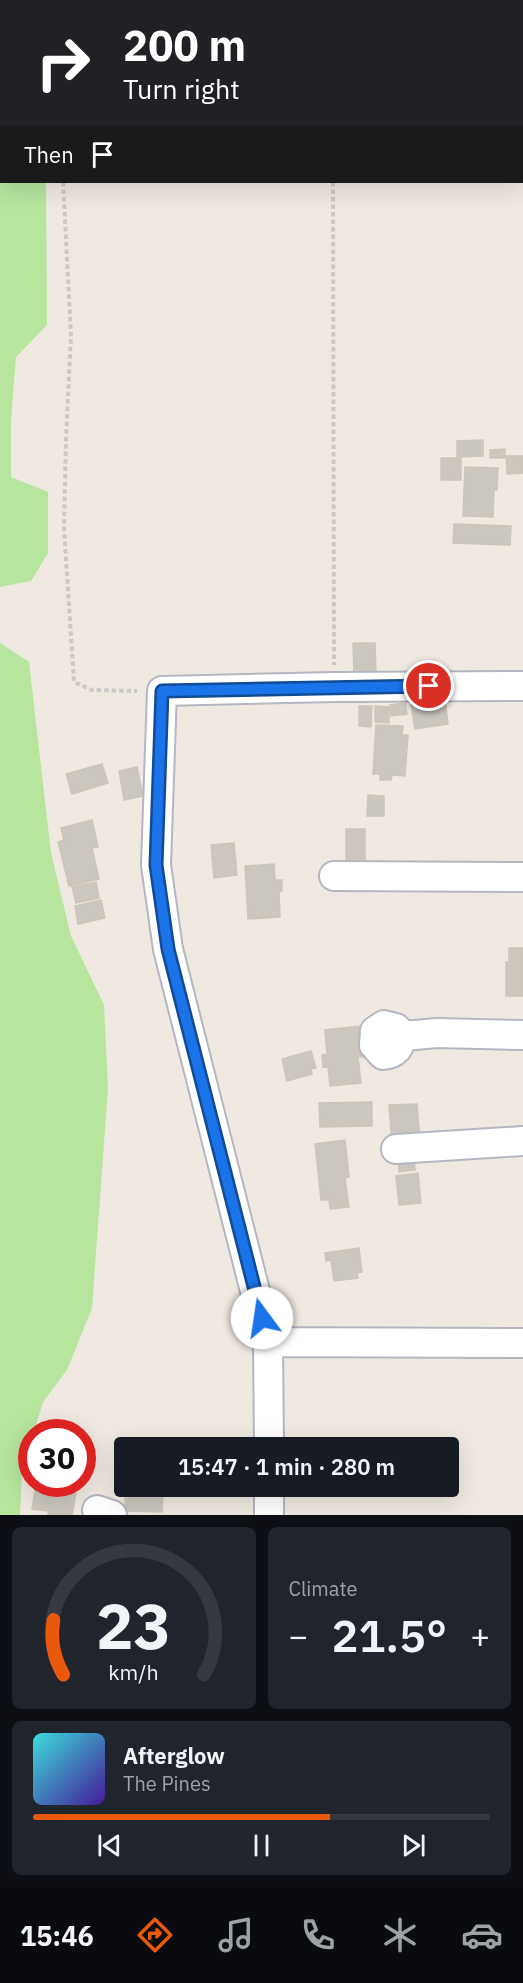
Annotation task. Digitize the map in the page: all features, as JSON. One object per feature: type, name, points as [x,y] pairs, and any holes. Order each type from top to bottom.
[{"type":"street","points":[[269,1437],[268,1342],[168,949],[156,865],[162,691],[523,686]]},
{"type":"street","points":[[333,876],[523,877]]},
{"type":"street","points":[[402,1036],[436,1033],[523,1035]]},
{"type":"street","points":[[396,1149],[523,1141]]},
{"type":"street","points":[[268,1342],[523,1343]]},
{"type":"street","points":[[269,1497],[269,1515]]},
{"type":"path","points":[[63,183],[71,336],[64,528],[75,682],[92,690],[162,691]]},
{"type":"path","points":[[333,183],[334,687]]},
{"type":"green space","points":[[0,183],[46,183],[47,325],[16,357],[11,420],[11,477],[48,492],[48,553],[31,581],[0,587]]},
{"type":"green space","points":[[0,643],[29,662],[51,853],[71,936],[104,1005],[108,1088],[92,1308],[67,1370],[43,1402],[38,1419],[18,1419],[20,1515],[0,1515]]},
{"type":"building","points":[[483,440],[483,456],[457,457],[457,441]]},
{"type":"building","points":[[505,449],[505,458],[490,458],[490,450]]},
{"type":"building","points":[[506,456],[523,456],[523,473],[507,474]]},
{"type":"building","points":[[441,458],[461,458],[461,480],[441,480]]},
{"type":"building","points":[[465,467],[498,468],[493,517],[463,516]]},
{"type":"building","points":[[454,524],[511,526],[510,545],[453,543]]},
{"type":"building","points":[[353,643],[375,643],[376,673],[354,674]]},
{"type":"building","points":[[445,699],[448,724],[415,729],[411,704]]},
{"type":"building","points":[[405,703],[407,714],[391,716],[390,705]]},
{"type":"building","points":[[359,706],[372,706],[371,727],[359,726]]},
{"type":"building","points":[[375,706],[389,707],[389,723],[375,722]]},
{"type":"building","points":[[376,725],[403,726],[402,735],[408,735],[405,776],[392,775],[391,780],[380,780],[380,774],[373,774]]},
{"type":"building","points":[[102,764],[108,783],[72,794],[66,774]]},
{"type":"building","points":[[137,767],[143,796],[124,800],[119,771]]},
{"type":"building","points":[[368,795],[384,796],[384,816],[367,816]]},
{"type":"building","points":[[92,820],[98,847],[92,848],[99,879],[69,886],[58,842],[64,840],[61,828]]},
{"type":"building","points":[[346,829],[365,829],[365,871],[346,871]]},
{"type":"building","points":[[234,843],[237,875],[214,878],[211,845]]},
{"type":"building","points":[[274,864],[275,880],[282,880],[282,891],[279,892],[280,917],[248,919],[245,866]]},
{"type":"building","points":[[96,882],[99,898],[76,903],[72,887]]},
{"type":"building","points":[[101,900],[105,918],[78,924],[75,906]]},
{"type":"building","points":[[509,948],[523,948],[523,996],[506,996],[506,962],[509,962]]},
{"type":"building","points":[[361,1026],[364,1057],[358,1057],[361,1083],[330,1086],[328,1067],[323,1067],[322,1055],[327,1054],[325,1030]]},
{"type":"building","points":[[311,1051],[316,1068],[311,1069],[312,1074],[287,1081],[282,1059]]},
{"type":"building","points":[[372,1102],[372,1126],[320,1127],[319,1103]]},
{"type":"building","points":[[417,1104],[420,1141],[392,1143],[389,1105]]},
{"type":"building","points":[[345,1140],[349,1177],[345,1178],[349,1207],[330,1209],[329,1200],[321,1200],[315,1144]]},
{"type":"building","points":[[414,1157],[415,1170],[399,1172],[398,1158]]},
{"type":"building","points":[[418,1173],[421,1203],[399,1205],[396,1176]]},
{"type":"building","points":[[359,1248],[362,1272],[357,1273],[358,1278],[334,1281],[331,1260],[326,1261],[325,1253]]},
{"type":"building","points":[[34,1497],[49,1497],[47,1511],[32,1509]]},
{"type":"building","points":[[51,1497],[75,1497],[72,1515],[48,1515]]},
{"type":"building","points":[[125,1497],[163,1497],[162,1512],[125,1511]]},
{"type":"route","points":[[262,1318],[168,949],[156,865],[162,691],[429,686]]}]
